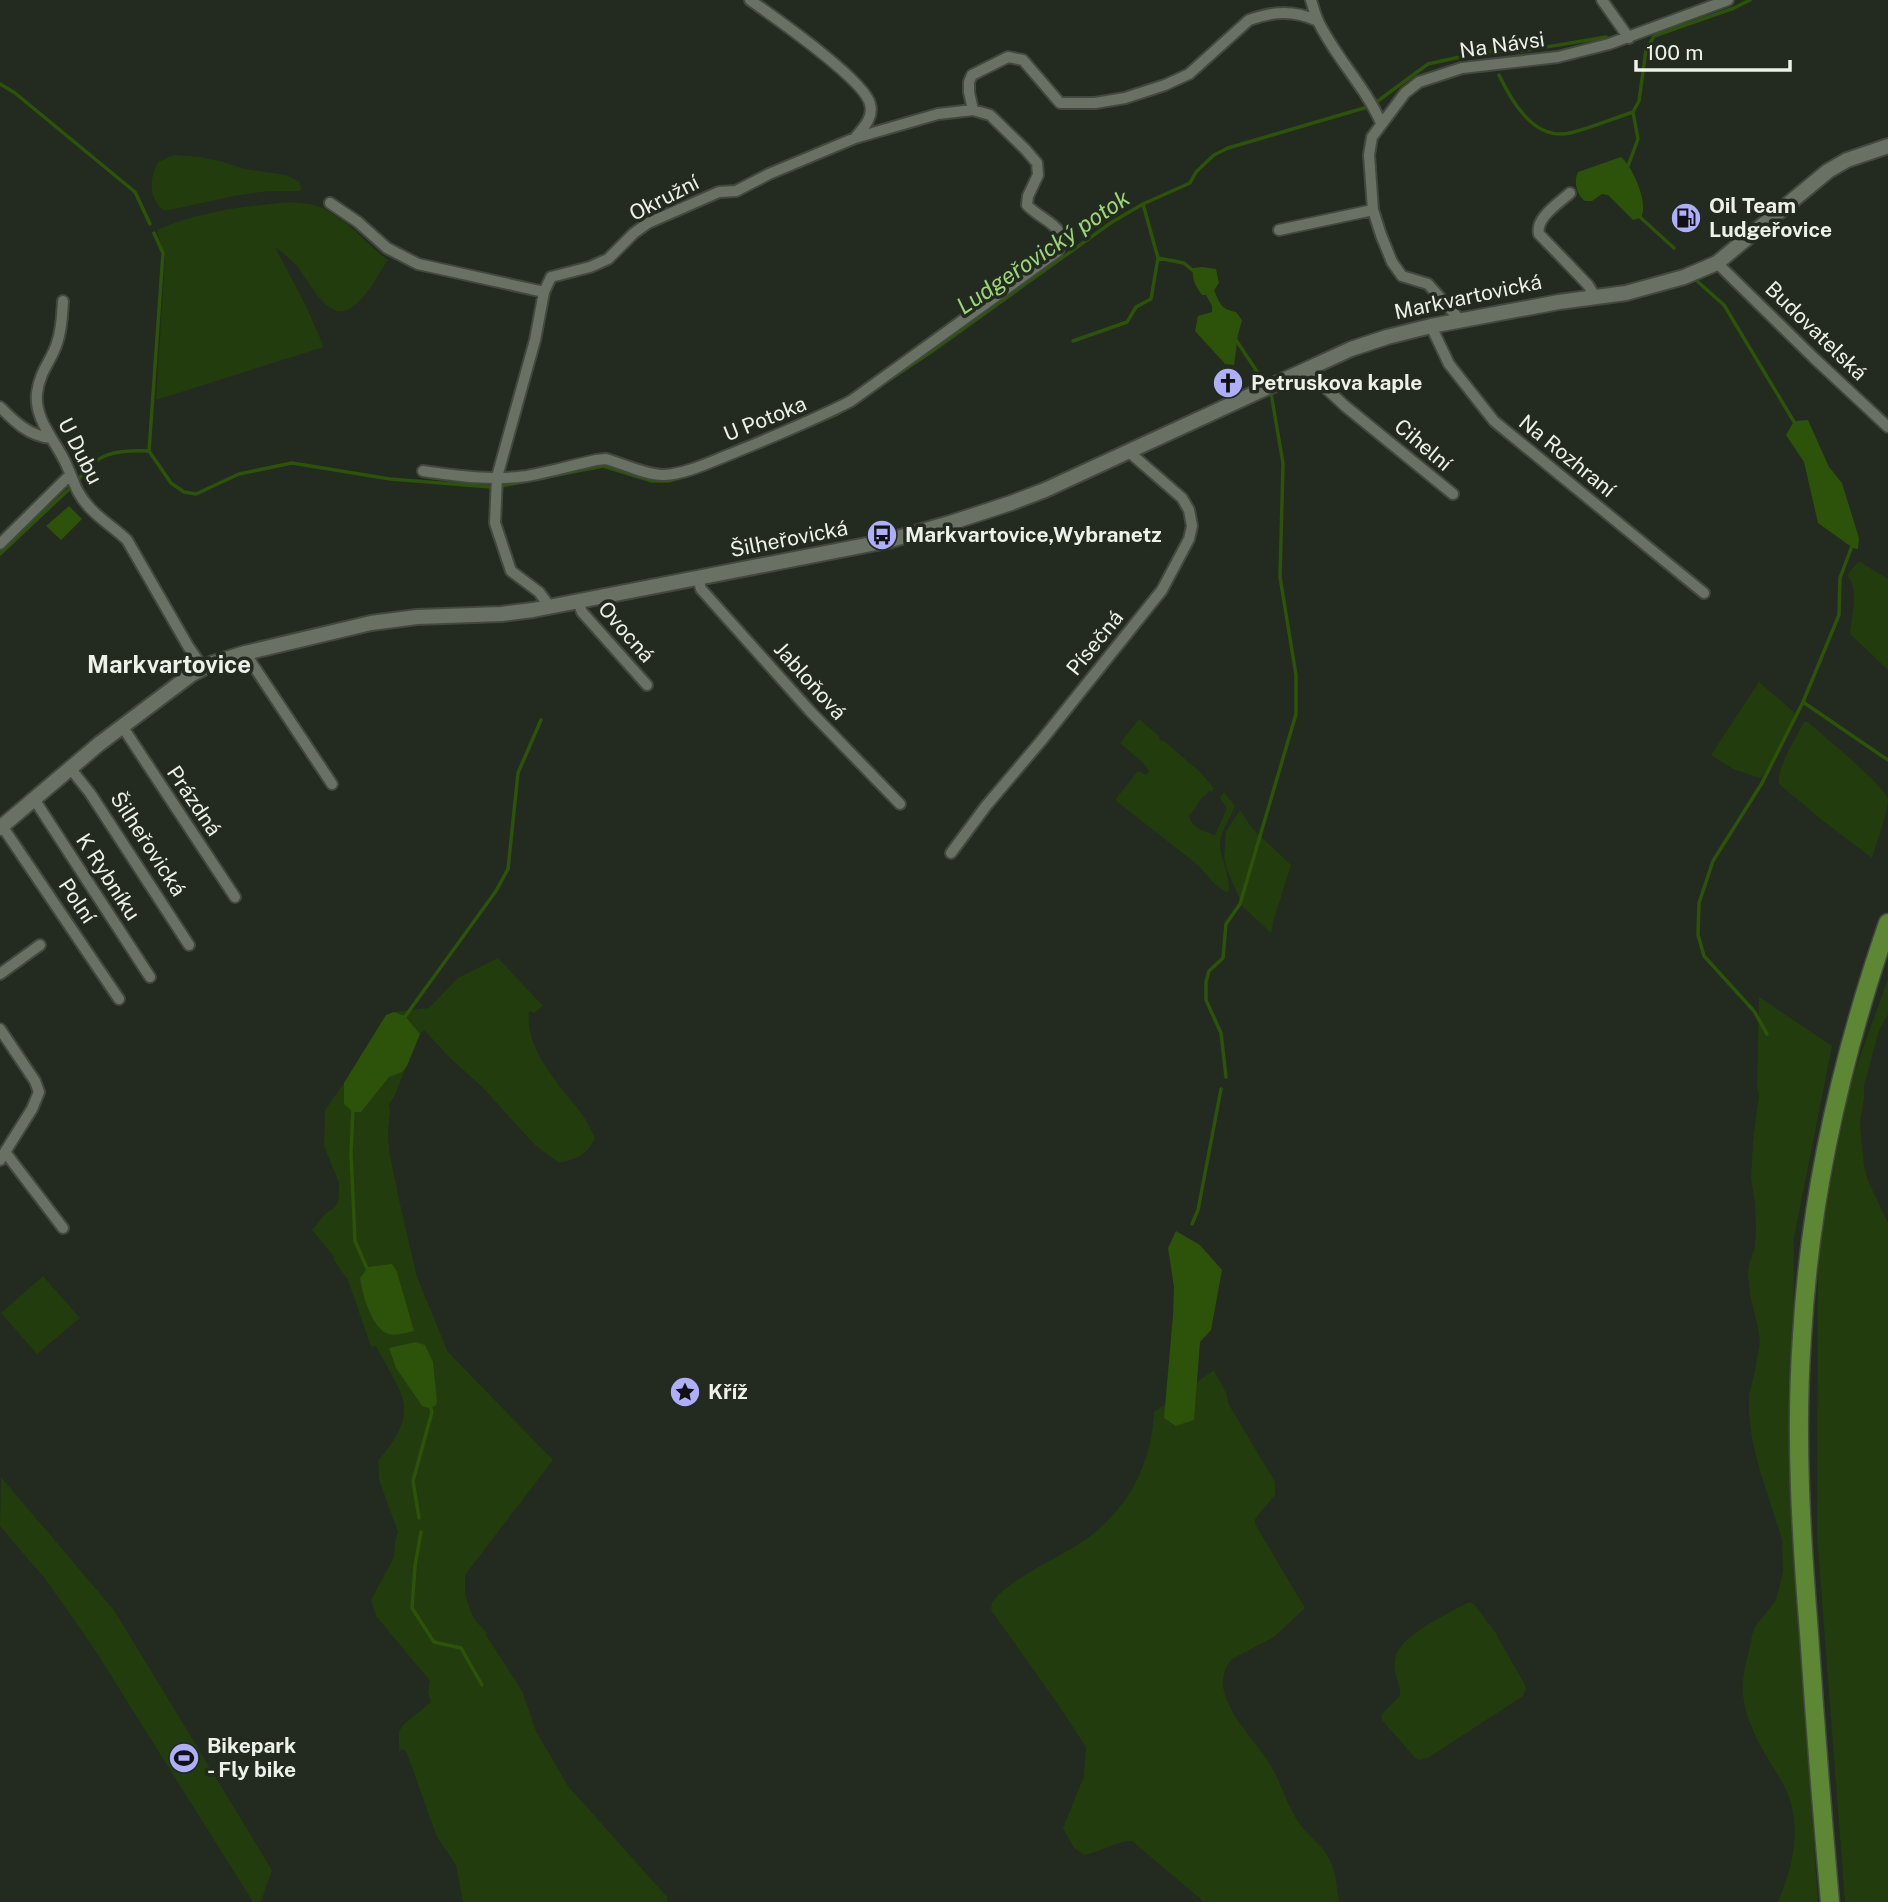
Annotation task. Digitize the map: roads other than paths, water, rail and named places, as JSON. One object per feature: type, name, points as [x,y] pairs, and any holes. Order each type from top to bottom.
[{"type":"main road","points":[[1829,1897],[1801,1531],[1799,1399],[1802,1335],[1814,1225],[1826,1149],[1868,981],[1888,923]]},
{"type":"street","points":[[750,0],[801,36],[867,96],[871,106],[869,120],[855,138]]},
{"type":"street","points":[[1311,0],[1318,21],[1373,105],[1381,123]]},
{"type":"street","points":[[1602,0],[1629,38]]},
{"type":"street","name":"Na Návsi","points":[[1460,320],[1427,284],[1402,276],[1392,262],[1374,210],[1368,155],[1372,137],[1405,93],[1419,82],[1462,68],[1558,57],[1629,38],[1728,0]]},
{"type":"street","points":[[973,110],[969,92],[972,75],[1008,57],[1023,60],[1060,103],[1095,103],[1146,92],[1189,74],[1249,20],[1266,14],[1285,12],[1303,14],[1318,21]]},
{"type":"street","name":"Okružní","points":[[544,292],[551,277],[590,267],[608,259],[648,223],[719,192],[736,191],[769,174],[855,138],[938,114],[973,110]]},
{"type":"street","name":"U Potoka","points":[[423,471],[473,478],[526,476],[606,459],[662,475],[677,473],[823,416],[851,401],[1057,252],[1063,243],[1062,234],[1033,213],[1027,205],[1038,174],[1037,163],[990,115],[973,110]]},
{"type":"street","name":"Markvartovická","points":[[1351,349],[1431,326],[1559,302],[1626,293],[1684,277],[1717,263],[1828,171],[1847,160],[1888,146]]},
{"type":"street","name":"Markvartovická","points":[[1570,193],[1541,220],[1538,230],[1588,285],[1596,298]]},
{"type":"street","points":[[330,203],[358,222],[387,248],[418,264],[544,292],[535,340],[497,477],[495,523],[511,571],[539,592],[550,607]]},
{"type":"street","points":[[1279,230],[1374,210]]},
{"type":"street","name":"Budovatelská","points":[[1717,263],[1888,427]]},
{"type":"street","name":"U Dubu","points":[[63,300],[57,345],[42,372],[37,395],[40,414],[78,494],[127,540],[203,668]]},
{"type":"street","name":"Na Rozhraní","points":[[1431,326],[1449,364],[1494,421],[1704,593]]},
{"type":"street","name":"Šilheřovická","points":[[1,827],[70,768],[179,683],[203,668],[245,653],[371,623],[501,614],[550,607],[887,541],[950,523],[1045,490],[1351,349]]},
{"type":"street","name":"Cihelní","points":[[1307,369],[1345,406],[1453,494]]},
{"type":"street","points":[[0,407],[27,431],[37,437],[51,438]]},
{"type":"street","name":"Písečná","points":[[951,853],[986,806],[1162,590],[1188,539],[1192,526],[1189,510],[1182,498],[1129,452]]},
{"type":"street","points":[[0,544],[70,475]]},
{"type":"street","name":"Jabloňová","points":[[698,578],[701,589],[793,692],[900,804]]},
{"type":"street","name":"Ovocná","points":[[578,602],[582,612],[647,685]]},
{"type":"street","points":[[245,653],[332,784]]},
{"type":"street","name":"Prázdná","points":[[122,726],[235,897]]},
{"type":"street","name":"Šilheřovická","points":[[70,768],[90,793],[189,945]]},
{"type":"street","name":"K Rybníku","points":[[34,799],[150,976]]},
{"type":"street","name":"Polní","points":[[1,827],[119,999]]},
{"type":"street","points":[[0,974],[40,945]]},
{"type":"street","points":[[0,1029],[35,1081],[39,1092],[32,1109],[2,1156],[63,1228]]},
{"type":"waterway","name":"Ludgeřovický potok","points":[[1628,166],[1638,139],[1633,112],[1639,101],[1646,50],[1654,36],[1750,0]]},
{"type":"waterway","name":"Ludgeřovický potok","points":[[886,382],[1112,222],[1143,204],[1190,183],[1196,172],[1214,155],[1228,148],[1371,106],[1428,64],[1487,51],[1517,52],[1606,37]]},
{"type":"waterway","points":[[1499,75],[1526,117],[1546,131],[1570,133],[1633,112]]},
{"type":"waterway","points":[[0,84],[15,93],[135,192],[150,224]]},
{"type":"waterway","points":[[1143,204],[1158,258],[1184,263],[1197,274]]},
{"type":"waterway","points":[[1639,214],[1674,248]]},
{"type":"waterway","points":[[149,451],[163,253],[154,233]]},
{"type":"waterway","points":[[1073,341],[1127,322],[1136,307],[1151,299],[1158,258]]},
{"type":"waterway","points":[[1697,281],[1724,305],[1796,425]]},
{"type":"waterway","points":[[1236,340],[1264,382]]},
{"type":"waterway","points":[[1226,1077],[1221,1033],[1206,1000],[1206,982],[1209,971],[1223,958],[1226,924],[1240,904],[1296,714],[1296,675],[1280,577],[1283,463],[1271,393]]},
{"type":"waterway","name":"Ludgeřovický potok","points":[[759,448],[845,410]]},
{"type":"waterway","name":"Ludgeřovický potok","points":[[77,482],[91,464],[108,455],[117,452],[149,451],[171,483],[184,492],[196,494],[239,474],[292,463],[390,479],[491,487]]},
{"type":"waterway","name":"Ludgeřovický potok","points":[[501,486],[603,466],[652,481],[670,481],[680,477]]},
{"type":"waterway","name":"Ludgeřovický potok","points":[[0,554],[68,490]]},
{"type":"waterway","points":[[1767,1034],[1754,1011],[1704,956],[1698,935],[1699,903],[1713,861],[1762,783],[1803,702],[1839,615],[1840,578],[1852,546]]},
{"type":"waterway","points":[[1803,702],[1888,760]]},
{"type":"waterway","points":[[404,1018],[496,891],[508,869],[518,773],[541,720]]},
{"type":"waterway","points":[[1192,1224],[1198,1210],[1221,1089]]},
{"type":"waterway","points":[[353,1109],[351,1153],[355,1241],[369,1273]]},
{"type":"waterway","points":[[419,1518],[413,1481],[432,1412],[430,1404]]},
{"type":"waterway","points":[[421,1532],[412,1608],[434,1642],[461,1648],[482,1685]]},
{"type":"place","name":"Oil Team Ludgeřovice","points":[[1686,218]]},
{"type":"place","name":"Petruskova kaple","points":[[1228,383]]},
{"type":"place","name":"Markvartovice,Wybranetz","points":[[882,535]]},
{"type":"place","name":"Kříž","points":[[685,1392]]},
{"type":"place","name":"Bikepark - Fly bike","points":[[184,1758]]},
{"type":"district","name":"Markvartovice","points":[[169,665]]}]
